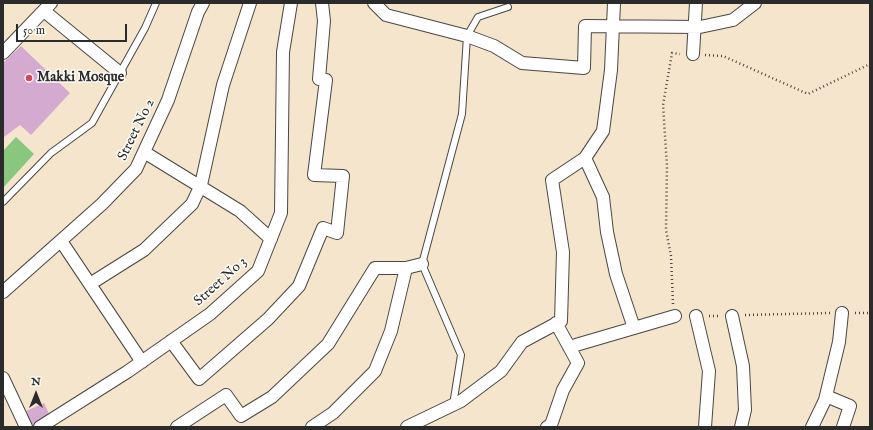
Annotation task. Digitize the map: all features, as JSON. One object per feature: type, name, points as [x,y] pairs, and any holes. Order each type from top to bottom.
[{"type":"street","name":"Street No 2","points":[[3,292],[102,204],[136,169],[168,100],[203,3]]},
{"type":"street","points":[[90,284],[144,250],[192,204],[201,185],[223,86],[250,3]]},
{"type":"street","name":"Street No 3","points":[[40,427],[142,362],[210,314],[258,271],[281,213],[283,52],[291,3]]},
{"type":"street","points":[[171,341],[199,380],[268,319],[299,286],[323,228],[337,233],[343,176],[314,175],[326,80],[319,79],[324,21],[322,3]]},
{"type":"street","points":[[374,3],[386,15],[467,36],[494,46],[522,63],[584,68],[585,26],[695,27],[733,20],[755,3]]},
{"type":"street","points":[[407,427],[461,401],[501,371],[522,342],[561,321],[563,252],[552,180],[585,158],[603,131],[611,70],[614,3]]},
{"type":"street","points":[[693,54],[696,3]]},
{"type":"street","points":[[3,53],[47,7],[120,73]]},
{"type":"street","points":[[144,152],[201,185],[240,211],[271,239]]},
{"type":"street","points":[[585,158],[603,197],[607,232],[616,274],[634,328]]},
{"type":"street","points":[[61,241],[142,362]]},
{"type":"street","points":[[177,427],[226,395],[241,416],[272,397],[328,344],[375,268],[406,268],[422,264]]},
{"type":"street","points":[[312,427],[333,413],[375,371],[391,330],[406,268]]},
{"type":"street","points":[[812,427],[826,396],[839,342],[842,313]]},
{"type":"street","points":[[569,347],[675,316]]},
{"type":"street","points":[[696,316],[709,371],[705,427]]},
{"type":"street","points":[[732,316],[743,366],[745,410],[741,427]]},
{"type":"street","points":[[547,427],[551,425],[563,390],[578,364],[556,323]]},
{"type":"street","points":[[3,378],[26,427]]},
{"type":"street","points":[[826,396],[850,406],[843,427]]},
{"type":"lane","points":[[3,202],[51,153],[92,123],[145,28],[156,3]]},
{"type":"lane","points":[[452,405],[461,355],[422,264],[462,114],[467,36],[478,17],[508,7]]},
{"type":"path","points":[[675,316],[671,289],[671,256],[666,230],[667,166],[663,105],[672,53],[723,56],[808,94],[870,64]]},
{"type":"path","points":[[696,316],[870,313]]},
{"type":"green space","points":[[16,137],[34,154],[3,188],[3,151]]},
{"type":"building","name":"Makki Mosque","points":[[21,46],[70,93],[31,135],[20,125],[4,137],[3,63]]},
{"type":"building","points":[[44,403],[52,420],[40,427],[31,427],[26,411]]},
{"type":"place","name":"Makki Mosque","points":[[29,78]]}]
